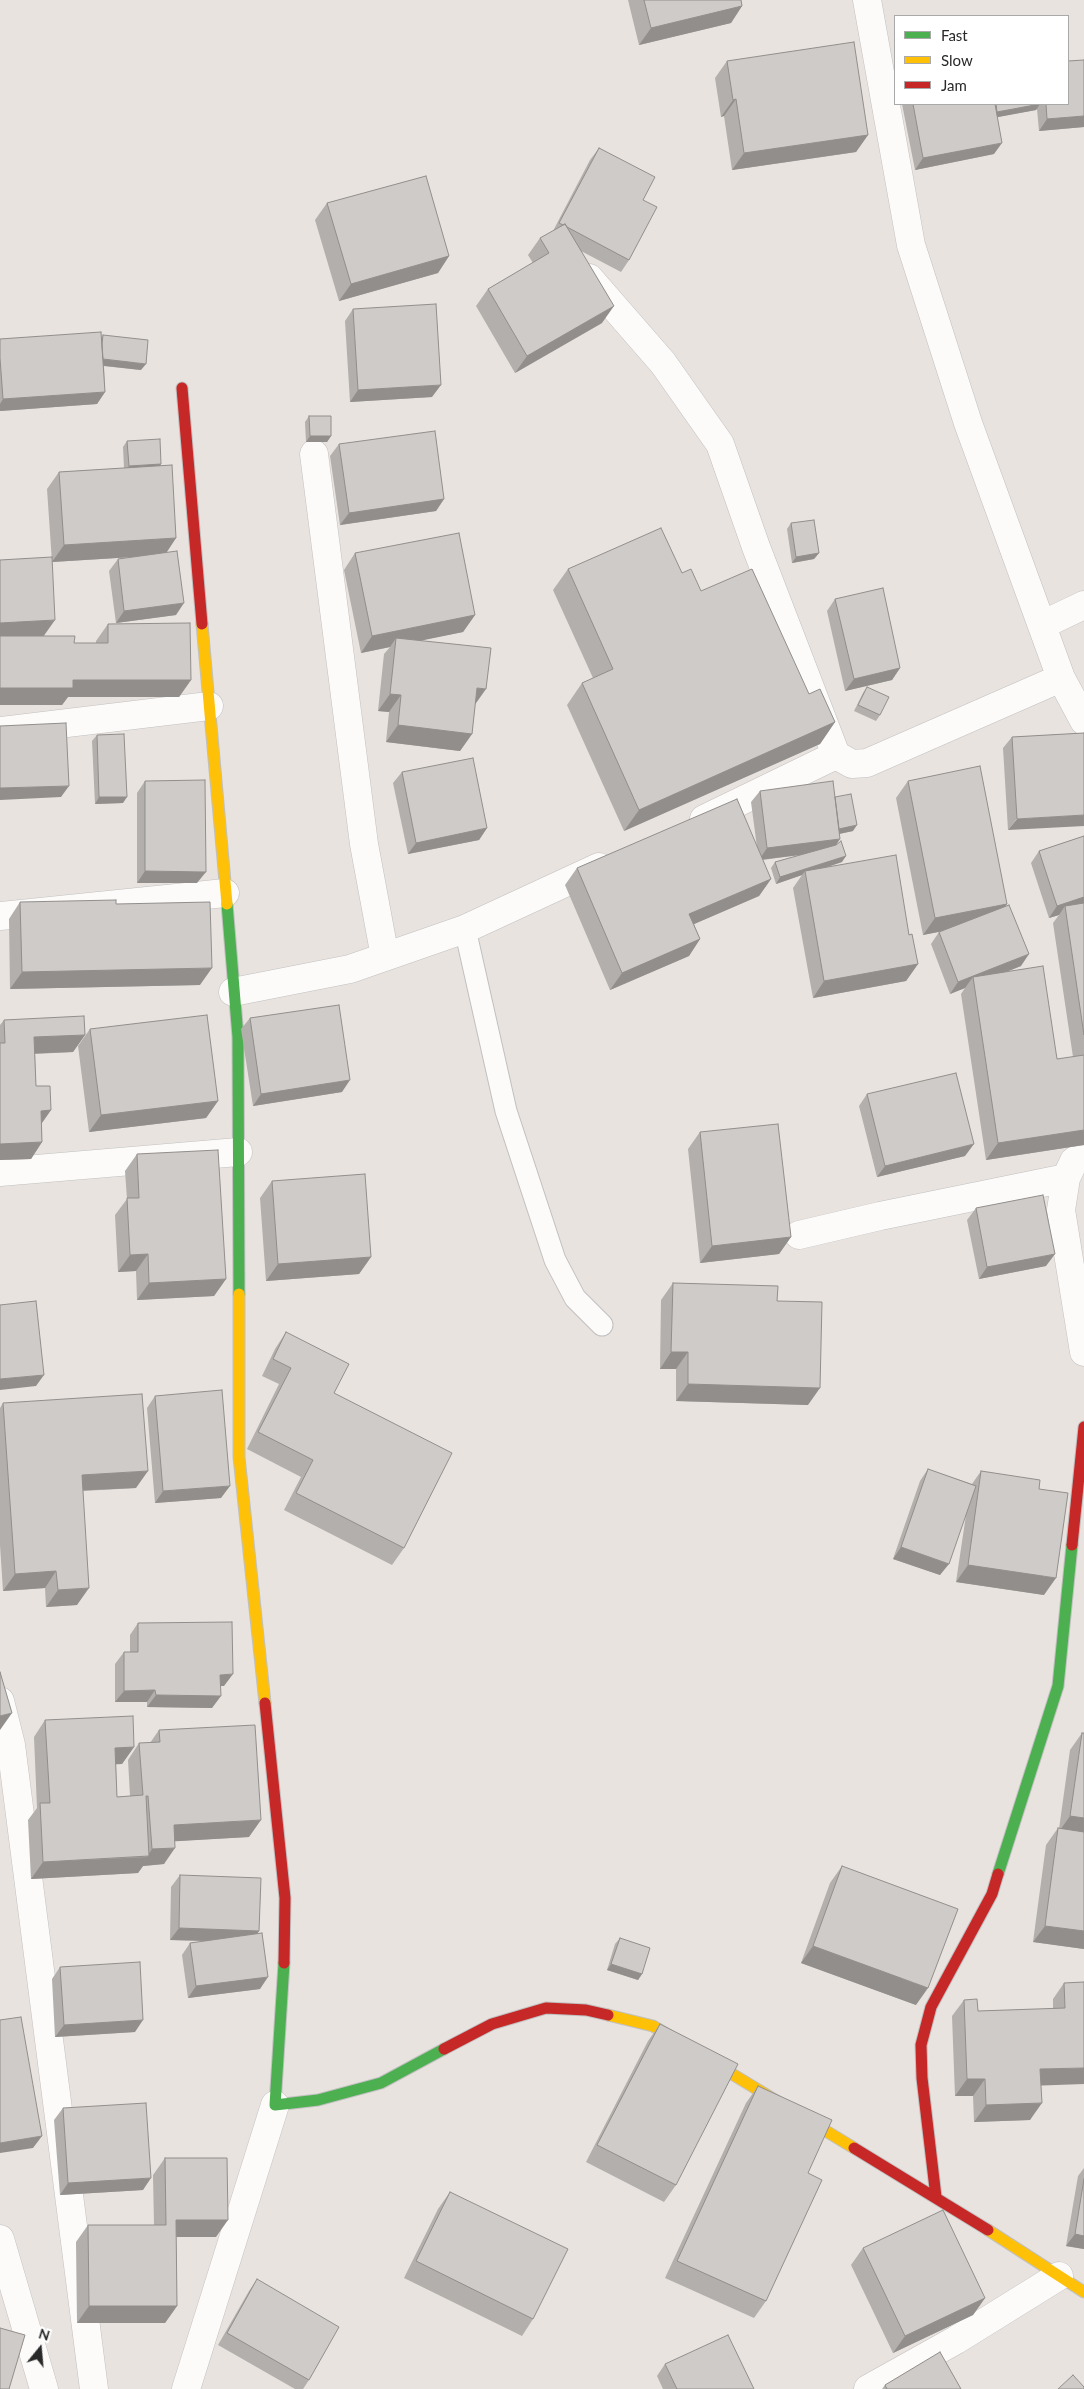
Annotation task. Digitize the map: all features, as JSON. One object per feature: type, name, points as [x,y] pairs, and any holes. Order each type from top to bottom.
[{"type":"street","points":[[867,0],[911,245],[968,423],[1061,678],[1084,721]]},
{"type":"street","points":[[586,274],[663,362],[720,444],[756,547],[836,755],[852,764],[868,763],[1061,678]]},
{"type":"street","points":[[182,388],[238,1037],[240,1457],[285,1898],[283,1997],[275,2105],[186,2389]]},
{"type":"street","points":[[314,454],[364,844],[384,957]]},
{"type":"street","points":[[1042,625],[1084,605]]},
{"type":"street","points":[[0,731],[209,706]]},
{"type":"street","points":[[678,831],[836,755]]},
{"type":"street","points":[[233,992],[350,969],[465,929],[625,855]]},
{"type":"street","points":[[0,916],[225,892]]},
{"type":"street","points":[[0,1172],[238,1152]]},
{"type":"street","points":[[1084,1155],[1074,1161],[1066,1178],[1061,1210],[1084,1352]]},
{"type":"street","points":[[799,1235],[880,1216],[1066,1178]]},
{"type":"street","points":[[936,2197],[922,2078],[921,2045],[932,2007],[992,1894],[1058,1686],[1084,1427]]},
{"type":"street","points":[[0,1701],[11,1745],[94,2389]]},
{"type":"street","points":[[275,2105],[318,2100],[381,2083],[492,2024],[546,2008],[586,2010],[654,2026],[936,2197],[1084,2292]]},
{"type":"street","points":[[0,2240],[44,2389]]},
{"type":"street","points":[[868,2389],[956,2340],[1059,2276]]},
{"type":"lane","points":[[465,929],[506,1112],[555,1260],[575,1298],[602,1325]]},
{"type":"building","points":[[644,0],[741,0],[742,6],[651,28]]},
{"type":"building","points":[[854,42],[868,135],[744,153],[736,99],[733,100],[727,61]]},
{"type":"building","points":[[1084,60],[1084,116],[1047,119],[1046,105],[1069,105],[1069,61]]},
{"type":"building","points":[[913,105],[995,105],[1002,143],[923,158]]},
{"type":"building","points":[[996,105],[1035,105],[997,112]]},
{"type":"building","points":[[599,148],[655,177],[643,200],[657,207],[629,260],[567,227],[565,224],[559,223]]},
{"type":"building","points":[[426,176],[449,256],[351,284],[327,203]]},
{"type":"building","points":[[565,224],[614,306],[527,356],[488,289],[549,253],[540,238]]},
{"type":"building","points":[[436,304],[441,385],[358,390],[353,309]]},
{"type":"building","points":[[101,332],[105,392],[3,399],[0,339]]},
{"type":"building","points":[[103,335],[148,340],[146,364],[103,359]]},
{"type":"building","points":[[309,416],[331,416],[331,436],[310,436]]},
{"type":"building","points":[[435,431],[444,499],[349,513],[339,444]]},
{"type":"building","points":[[160,439],[161,464],[129,466],[127,441]]},
{"type":"building","points":[[172,465],[176,538],[64,545],[59,472]]},
{"type":"building","points":[[814,520],[819,553],[796,557],[791,523]]},
{"type":"building","points":[[661,528],[682,573],[691,569],[701,591],[752,569],[809,694],[820,689],[835,722],[639,810],[582,683],[613,669],[568,569]]},
{"type":"building","points":[[459,533],[475,615],[372,636],[355,553]]},
{"type":"building","points":[[177,551],[184,603],[124,611],[118,559]]},
{"type":"building","points":[[52,557],[55,620],[0,623],[0,560]]},
{"type":"building","points":[[883,588],[900,668],[854,679],[835,599]]},
{"type":"building","points":[[190,623],[191,680],[73,680],[73,688],[0,688],[0,636],[75,636],[74,643],[108,643],[108,624]]},
{"type":"building","points":[[396,638],[491,648],[486,689],[477,688],[472,734],[398,725],[401,695],[390,694]]},
{"type":"building","points":[[867,687],[889,697],[880,715],[858,705]]},
{"type":"building","points":[[66,723],[69,786],[0,788],[0,726]]},
{"type":"building","points":[[1084,733],[1084,815],[1017,819],[1012,737]]},
{"type":"building","points":[[124,734],[127,797],[99,797],[97,735]]},
{"type":"building","points":[[473,758],[487,828],[416,843],[402,772]]},
{"type":"building","points":[[980,766],[1007,904],[935,918],[908,781]]},
{"type":"building","points":[[205,780],[206,872],[145,871],[145,781]]},
{"type":"building","points":[[833,781],[840,839],[767,848],[760,791]]},
{"type":"building","points":[[851,794],[857,825],[839,829],[835,797]]},
{"type":"building","points":[[737,799],[771,879],[689,914],[700,939],[622,973],[577,868]]},
{"type":"building","points":[[1084,836],[1084,897],[1057,906],[1039,851]]},
{"type":"building","points":[[841,841],[846,856],[780,877],[775,862],[836,845]]},
{"type":"building","points":[[896,855],[909,935],[912,934],[918,964],[824,981],[805,871]]},
{"type":"building","points":[[116,900],[116,904],[210,902],[212,968],[22,972],[20,902]]},
{"type":"building","points":[[1084,903],[1084,1035],[1065,906]]},
{"type":"building","points":[[1009,905],[1029,954],[958,982],[939,932]]},
{"type":"building","points":[[1043,966],[1057,1059],[1084,1055],[1084,1130],[998,1143],[973,977]]},
{"type":"building","points":[[339,1005],[350,1080],[261,1094],[250,1018]]},
{"type":"building","points":[[207,1015],[218,1101],[101,1115],[90,1029]]},
{"type":"building","points":[[84,1016],[85,1035],[34,1037],[36,1086],[50,1086],[51,1110],[41,1111],[42,1142],[0,1144],[0,1043],[5,1043],[4,1020]]},
{"type":"building","points":[[956,1073],[974,1144],[885,1166],[867,1094]]},
{"type":"building","points":[[778,1124],[791,1237],[712,1246],[700,1132]]},
{"type":"building","points":[[218,1150],[226,1279],[149,1283],[148,1254],[130,1255],[127,1198],[139,1198],[137,1154]]},
{"type":"building","points":[[365,1174],[371,1257],[278,1264],[272,1181]]},
{"type":"building","points":[[1043,1195],[1055,1254],[987,1267],[976,1208]]},
{"type":"building","points":[[673,1283],[778,1286],[777,1301],[822,1302],[820,1388],[688,1384],[688,1352],[671,1352]]},
{"type":"building","points":[[36,1301],[44,1375],[0,1379],[0,1305]]},
{"type":"building","points":[[286,1332],[349,1364],[334,1393],[452,1453],[404,1548],[296,1493],[313,1460],[258,1432],[291,1368],[273,1359]]},
{"type":"building","points":[[222,1390],[230,1486],[163,1491],[155,1396]]},
{"type":"building","points":[[142,1394],[148,1471],[82,1475],[89,1588],[58,1590],[56,1571],[15,1574],[3,1403]]},
{"type":"building","points":[[928,1469],[976,1486],[949,1564],[901,1547]]},
{"type":"building","points":[[981,1471],[1040,1480],[1039,1489],[1068,1493],[1056,1578],[968,1565]]},
{"type":"building","points":[[232,1622],[233,1674],[220,1675],[221,1696],[156,1695],[155,1690],[124,1691],[124,1652],[138,1652],[138,1623]]},
{"type":"building","points":[[0,1672],[12,1713],[0,1716]]},
{"type":"building","points":[[133,1716],[134,1747],[115,1748],[117,1797],[143,1795],[139,1743],[160,1742],[159,1730],[255,1725],[261,1820],[174,1825],[175,1848],[152,1849],[148,1796],[146,1796],[149,1856],[43,1862],[40,1803],[50,1803],[45,1720]]},
{"type":"building","points":[[1082,1733],[1084,1733],[1084,1818],[1070,1816]]},
{"type":"building","points":[[1058,1828],[1084,1832],[1084,1931],[1045,1926]]},
{"type":"building","points":[[842,1866],[958,1909],[928,1988],[813,1946]]},
{"type":"building","points":[[180,1875],[261,1878],[259,1931],[179,1928]]},
{"type":"building","points":[[262,1933],[268,1977],[196,1986],[190,1943]]},
{"type":"building","points":[[620,1938],[650,1948],[642,1974],[611,1964]]},
{"type":"building","points":[[140,1962],[143,2020],[64,2025],[60,1967]]},
{"type":"building","points":[[1084,1982],[1084,2068],[1040,2069],[1042,2103],[986,2105],[985,2079],[967,2079],[964,2000],[977,1999],[978,2011],[1065,2008],[1064,1983]]},
{"type":"building","points":[[21,2017],[42,2136],[0,2143],[0,2020]]},
{"type":"building","points":[[660,2024],[738,2064],[676,2185],[597,2145]]},
{"type":"building","points":[[758,2086],[832,2120],[808,2173],[822,2180],[766,2301],[677,2261]]},
{"type":"building","points":[[146,2103],[151,2178],[68,2183],[63,2108]]},
{"type":"building","points":[[165,2158],[227,2158],[228,2220],[176,2220],[177,2306],[89,2306],[88,2225],[166,2225]]},
{"type":"building","points":[[1084,2179],[1084,2236],[1075,2234]]},
{"type":"building","points":[[450,2192],[568,2249],[533,2319],[416,2261]]},
{"type":"building","points":[[943,2210],[985,2298],[905,2336],[863,2248]]},
{"type":"building","points":[[257,2279],[339,2327],[309,2380],[227,2333]]},
{"type":"building","points":[[0,2328],[25,2335],[9,2389],[0,2389]]},
{"type":"building","points":[[728,2335],[754,2389],[677,2389],[665,2364]]},
{"type":"building","points":[[940,2352],[961,2389],[887,2389],[885,2385]]},
{"type":"building","points":[[1073,2375],[1084,2389],[1058,2389]]},
{"type":"traffic: fast","points":[[227,904],[238,1037],[239,1294]]},
{"type":"traffic: fast","points":[[998,1874],[1058,1686],[1072,1545]]},
{"type":"traffic: fast","points":[[284,1963],[275,2105],[318,2100],[381,2083],[444,2049]]},
{"type":"traffic: slow","points":[[202,624],[227,904]]},
{"type":"traffic: slow","points":[[239,1294],[239,1457],[265,1703]]},
{"type":"traffic: slow","points":[[608,2015],[653,2026],[854,2148]]},
{"type":"traffic: slow","points":[[988,2230],[1084,2292]]},
{"type":"traffic: jam","points":[[182,388],[202,624]]},
{"type":"traffic: jam","points":[[1072,1545],[1084,1427]]},
{"type":"traffic: jam","points":[[265,1703],[285,1898],[284,1963]]},
{"type":"traffic: jam","points":[[936,2197],[922,2078],[921,2045],[931,2007],[992,1894],[998,1874]]},
{"type":"traffic: jam","points":[[444,2049],[492,2024],[546,2008],[586,2010],[608,2015]]},
{"type":"traffic: jam","points":[[854,2148],[988,2230]]}]
